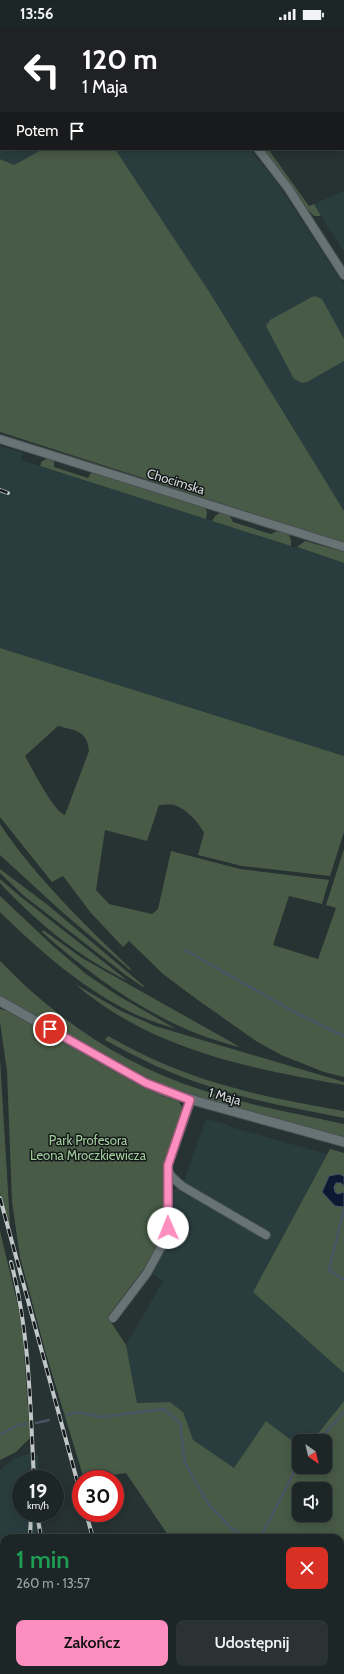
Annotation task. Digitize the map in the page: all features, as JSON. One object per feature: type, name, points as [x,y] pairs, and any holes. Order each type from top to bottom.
[{"type":"street","points":[[259,150],[288,188],[344,275]]},
{"type":"street","name":"Chocimska","points":[[0,440],[344,547]]},
{"type":"street","name":"1 Maja","points":[[0,1001],[131,1075],[161,1090],[190,1100],[344,1142]]},
{"type":"street","points":[[114,1318],[147,1273],[166,1240],[168,1224],[168,1165],[190,1100]]},
{"type":"street","points":[[168,1171],[182,1186],[266,1235]]},
{"type":"shaded area","points":[[0,150],[41,150],[14,165],[0,159]]},
{"type":"shaded area","points":[[116,150],[251,150],[275,180],[344,285],[344,511],[210,293]]},
{"type":"shaded area","points":[[344,191],[344,252],[314,204]]},
{"type":"shaded area","points":[[0,446],[23,453],[21,460],[344,563],[344,756],[0,648]]},
{"type":"shaded area","points":[[206,1119],[327,1154],[253,1292],[344,1373],[344,1401],[318,1434],[292,1434],[292,1441],[266,1421],[234,1469],[192,1440],[183,1412],[170,1402],[137,1403],[126,1345],[163,1281],[150,1272],[171,1237],[173,1228],[171,1195],[173,1190],[177,1187],[181,1189]]},
{"type":"shaded area","points":[[29,1454],[38,1454],[39,1470],[12,1470],[12,1522],[42,1522],[44,1534],[0,1534],[0,1470],[15,1458]]},
{"type":"green space","points":[[41,150],[116,150],[210,293],[344,511],[344,543],[0,432],[0,159],[14,165]]},
{"type":"green space","points":[[265,150],[269,150],[309,206],[314,204],[321,216],[314,216],[306,208]]},
{"type":"green space","points":[[315,296],[322,299],[344,339],[344,361],[307,382],[302,383],[294,379],[266,326],[270,320]]},
{"type":"green space","points":[[49,458],[54,460],[54,467],[88,478],[92,471],[205,507],[207,512],[206,519],[40,466],[42,461]]},
{"type":"green space","points":[[221,512],[229,514],[233,522],[271,534],[279,530],[289,534],[291,546],[212,521],[215,516]]},
{"type":"green space","points":[[305,541],[344,552],[344,563],[297,547]]},
{"type":"green space","points":[[0,648],[344,756],[344,832],[330,876],[242,866],[198,855],[204,833],[192,816],[179,807],[172,805],[159,805],[147,841],[105,830],[96,890],[109,904],[152,914],[158,909],[171,851],[240,869],[329,880],[322,904],[289,896],[273,945],[318,959],[336,908],[326,905],[344,849],[344,1077],[324,1072],[281,1055],[256,1041],[163,974],[129,941],[123,947],[91,913],[63,876],[52,882],[0,817]],"holes":[[[58,726],[80,732],[86,739],[89,751],[65,815],[60,812],[49,798],[25,756]]]},
{"type":"green space","points":[[0,824],[45,882],[131,969],[130,970],[60,910],[0,855]]},
{"type":"green space","points":[[0,869],[49,906],[144,986],[143,987],[127,976],[23,895],[0,873]]},
{"type":"green space","points":[[0,879],[128,981],[110,972],[60,938],[14,898],[0,883]]},
{"type":"green space","points":[[0,896],[53,946],[86,974],[117,995],[176,1029],[139,1016],[100,995],[82,983],[48,956],[0,912]]},
{"type":"green space","points":[[43,930],[82,958],[240,1047],[186,1029],[134,1002],[86,969],[42,932]]},
{"type":"green space","points":[[0,961],[44,1003],[68,1021],[118,1054],[145,1068],[173,1080],[219,1095],[273,1109],[344,1124],[344,1139],[192,1096],[163,1086],[133,1072],[0,997]]},
{"type":"green space","points":[[75,984],[121,1011],[155,1026],[344,1082],[344,1085],[272,1071],[202,1053],[136,1025],[105,1007]]},
{"type":"green space","name":"Park Profesora Leona Mroczkiewicza","points":[[0,1009],[12,1012],[128,1079],[160,1094],[178,1100],[182,1107],[164,1165],[164,1229],[145,1267],[109,1315],[111,1322],[126,1345],[137,1403],[170,1402],[183,1412],[193,1440],[234,1468],[266,1421],[292,1441],[292,1474],[332,1474],[332,1434],[318,1434],[344,1401],[344,1534],[167,1534],[126,1473],[124,1473],[124,1470],[81,1470],[46,1354],[20,1257],[12,1202],[7,1071],[0,1022]]},
{"type":"green space","points":[[108,1036],[138,1052],[183,1072],[215,1083],[259,1094],[344,1111],[344,1118],[258,1100],[195,1082],[155,1066],[117,1047],[105,1040]]},
{"type":"green space","points":[[0,1059],[10,1224],[8,1224],[0,1193]]},
{"type":"green space","points":[[330,1149],[344,1153],[344,1373],[253,1292]]},
{"type":"green space","points":[[0,1231],[18,1306],[23,1337],[30,1438],[16,1452],[0,1460]]},
{"type":"water","points":[[339,1174],[344,1176],[344,1186],[341,1183],[336,1183],[334,1187],[335,1192],[338,1194],[344,1192],[344,1207],[335,1206],[322,1192],[329,1176]]},
{"type":"waterway","points":[[185,950],[296,1013],[344,1036]]},
{"type":"waterway","points":[[344,1209],[329,1270],[344,1280]]},
{"type":"waterway","points":[[67,1415],[76,1412],[102,1417],[164,1409],[180,1423],[185,1463],[209,1505],[231,1528],[241,1534]]},
{"type":"waterway","points":[[324,1434],[344,1412]]},
{"type":"waterway","points":[[36,1423],[49,1420]]},
{"type":"waterway","points":[[0,1435],[18,1425],[26,1424]]},
{"type":"waterway","points":[[262,1534],[293,1474]]},
{"type":"railway","points":[[0,490],[8,493]]},
{"type":"railway","points":[[0,1198],[74,1470]]},
{"type":"railway","points":[[11,1262],[26,1343],[34,1470]]},
{"type":"railway","points":[[30,1534],[31,1522]]},
{"type":"railway","points":[[38,1522],[40,1534]]},
{"type":"railway","points":[[89,1522],[92,1534]]},
{"type":"route","points":[[50,1029],[146,1083],[190,1100],[168,1165],[168,1228]]}]
